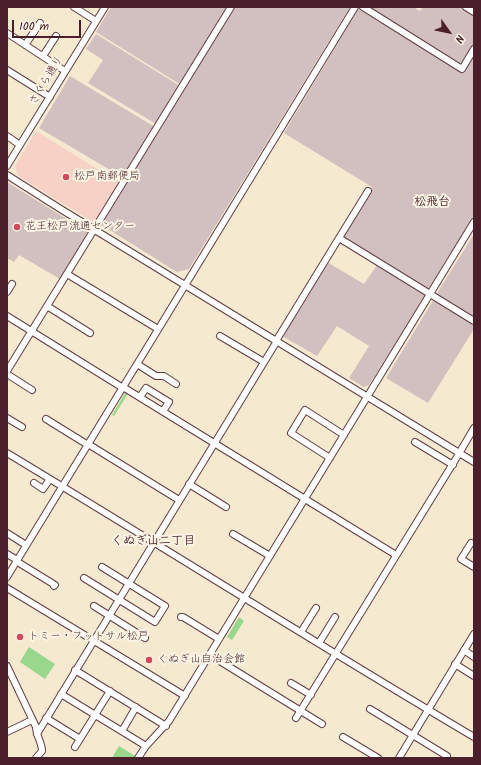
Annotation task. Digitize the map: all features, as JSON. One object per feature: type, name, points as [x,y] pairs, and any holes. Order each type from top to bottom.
[{"type":"street","points":[[74,7],[96,21]]},
{"type":"street","name":"さくら通り","points":[[7,166],[105,7]]},
{"type":"street","points":[[7,371],[230,7]]},
{"type":"street","points":[[7,577],[355,7]]},
{"type":"street","points":[[362,7],[462,69],[474,49]]},
{"type":"street","points":[[466,7],[474,12]]},
{"type":"street","points":[[25,45],[40,23]]},
{"type":"street","points":[[7,33],[65,71]]},
{"type":"street","points":[[43,56],[56,36]]},
{"type":"street","points":[[7,70],[50,97]]},
{"type":"street","points":[[7,136],[20,145]]},
{"type":"street","points":[[7,175],[474,462]]},
{"type":"street","points":[[36,734],[368,191]]},
{"type":"street","points":[[138,758],[146,746],[166,726],[474,222]]},
{"type":"street","points":[[339,238],[474,321]]},
{"type":"street","points":[[67,274],[158,329]]},
{"type":"street","points":[[7,292],[12,284]]},
{"type":"street","points":[[47,306],[90,333]]},
{"type":"street","points":[[7,316],[396,555]]},
{"type":"street","points":[[220,336],[264,362]]},
{"type":"street","points":[[137,364],[156,376],[164,376],[176,384]]},
{"type":"street","points":[[7,374],[32,390]]},
{"type":"street","points":[[140,397],[146,388],[169,402],[163,411]]},
{"type":"street","points":[[330,458],[291,433],[305,410],[344,435]]},
{"type":"street","points":[[7,418],[22,427]]},
{"type":"street","points":[[46,419],[179,500]]},
{"type":"street","points":[[296,718],[474,428]]},
{"type":"street","points":[[425,448],[432,436]]},
{"type":"street","points":[[415,442],[452,465]]},
{"type":"street","points":[[7,453],[474,737]]},
{"type":"street","points":[[34,483],[43,489],[50,479]]},
{"type":"street","points":[[189,484],[226,507]]},
{"type":"street","points":[[7,533],[26,545]]},
{"type":"street","points":[[233,534],[270,556]]},
{"type":"street","points":[[471,542],[461,559],[474,567]]},
{"type":"street","points":[[7,554],[55,585],[54,586]]},
{"type":"street","points":[[84,578],[155,622],[165,606],[102,567]]},
{"type":"street","points":[[7,588],[184,696]]},
{"type":"street","points":[[94,606],[145,638]]},
{"type":"street","points":[[301,632],[316,608]]},
{"type":"street","points":[[180,617],[219,639]]},
{"type":"street","points":[[319,643],[335,617]]},
{"type":"street","points":[[398,758],[474,635]]},
{"type":"street","points":[[464,650],[474,657]]},
{"type":"street","points":[[210,655],[322,724]]},
{"type":"street","points":[[455,664],[474,676]]},
{"type":"street","points":[[7,666],[36,727],[36,734],[43,749],[36,758]]},
{"type":"street","points":[[75,670],[166,726]]},
{"type":"street","points":[[253,682],[258,675]]},
{"type":"street","points":[[291,683],[311,695]]},
{"type":"street","points":[[75,747],[110,691]]},
{"type":"street","points":[[61,694],[146,746]]},
{"type":"street","points":[[122,731],[136,707]]},
{"type":"street","points":[[370,709],[447,756]]},
{"type":"street","points":[[46,718],[80,739]]},
{"type":"street","points":[[7,732],[32,720]]},
{"type":"street","points":[[343,737],[378,758]]},
{"type":"shaded area","points":[[111,7],[229,7],[181,85],[96,32]]},
{"type":"shaded area","points":[[234,7],[350,7],[189,269],[177,272],[100,224]]},
{"type":"shaded area","points":[[368,7],[413,7],[420,11],[423,7],[462,7],[474,14],[474,44],[462,64]]},
{"type":"shaded area","points":[[358,9],[462,72],[474,54],[474,216],[428,290],[342,238],[372,187],[284,133]]},
{"type":"shaded area","points":[[96,34],[180,86],[156,124],[88,83],[103,60],[86,49]]},
{"type":"shaded area","points":[[70,76],[155,127],[122,177],[39,128]]},
{"type":"shaded area","points":[[36,131],[120,183],[95,223],[18,176],[15,166]]},
{"type":"shaded area","points":[[7,182],[89,233],[60,279],[19,255],[14,262],[7,258]]},
{"type":"shaded area","points":[[474,234],[474,318],[436,295]]},
{"type":"shaded area","points":[[327,262],[364,284],[377,265],[427,295],[369,385],[364,387],[349,378],[369,346],[337,326],[317,356],[282,336]]},
{"type":"shaded area","points":[[434,299],[474,324],[474,329],[428,403],[386,378]]},
{"type":"green space","points":[[129,392],[114,416],[112,415],[125,393]]},
{"type":"green space","points":[[239,617],[244,621],[232,640],[227,637]]},
{"type":"green space","name":"トミー・フットサル松戸","points":[[29,647],[55,664],[45,679],[20,662]]},
{"type":"green space","points":[[119,746],[135,756],[134,758],[116,758],[113,756]]},
{"type":"place","name":"松戸南郵便局","points":[[66,177]]},
{"type":"place","name":"花王松戸流通センター","points":[[17,227]]},
{"type":"place","name":"トミー・フットサル松戸","points":[[20,637]]},
{"type":"place","name":"くぬぎ山自治会館","points":[[149,660]]},
{"type":"district","name":"松飛台","points":[[432,203]]},
{"type":"district","name":"くぬぎ山二丁目","points":[[153,542]]}]
